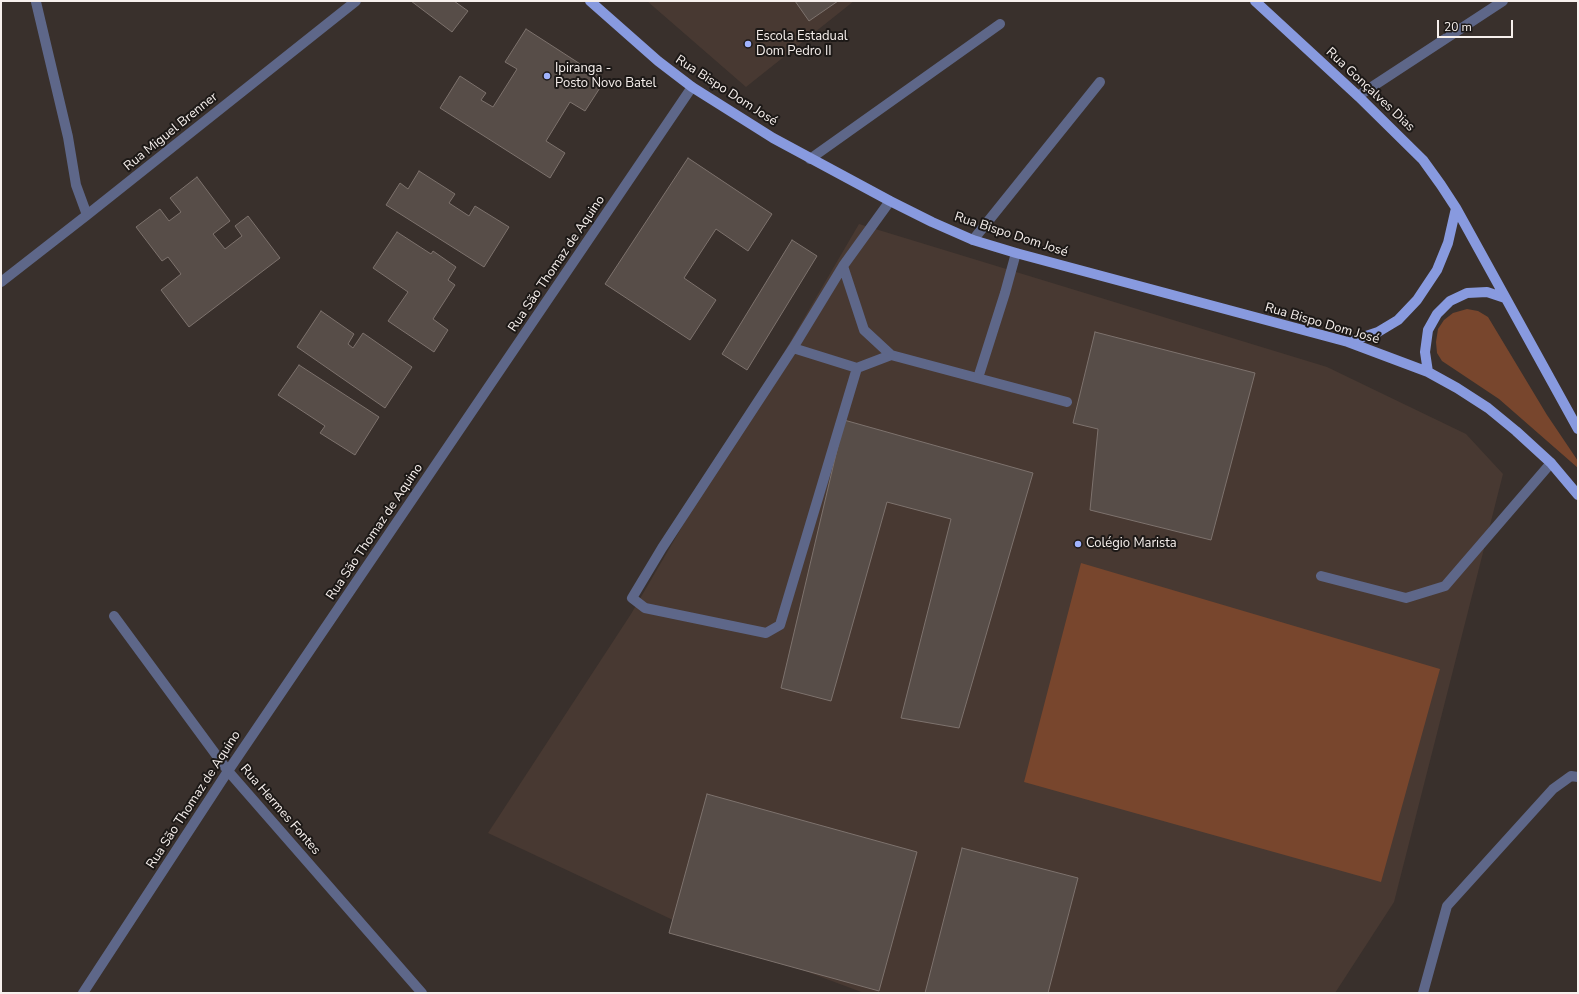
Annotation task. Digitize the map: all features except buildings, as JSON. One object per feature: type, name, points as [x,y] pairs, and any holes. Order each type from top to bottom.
[{"type":"main road","name":"Rua Bispo Dom José","points":[[590,1],[652,56],[692,87],[753,126],[810,159],[890,201],[973,240],[1016,253],[1348,342],[1428,372],[1457,388],[1488,408],[1551,463],[1578,495]]},
{"type":"main road","name":"Rua Gonçalves Dias","points":[[1255,1],[1358,96],[1423,160],[1456,208],[1578,428]]},
{"type":"main road","points":[[1348,342],[1378,332],[1398,320],[1417,300],[1436,270],[1448,243],[1456,208]]},
{"type":"main road","points":[[1428,372],[1425,352],[1428,330],[1437,314],[1450,301],[1468,293],[1486,292],[1505,298]]},
{"type":"street","name":"Rua Miguel Brenner","points":[[1,282],[87,216],[356,1]]},
{"type":"street","points":[[1358,96],[1503,1]]},
{"type":"street","points":[[36,2],[68,137],[76,185],[87,216]]},
{"type":"street","points":[[810,159],[1000,24]]},
{"type":"street","points":[[973,240],[1100,82]]},
{"type":"street","name":"Rua São Thomaz de Aquino","points":[[83,993],[228,770],[692,87]]},
{"type":"street","points":[[857,368],[780,625],[766,633],[645,608],[632,598],[662,548],[793,348],[843,266],[890,201]]},
{"type":"street","points":[[978,378],[1016,253]]},
{"type":"street","points":[[843,266],[864,330],[891,355],[1067,402]]},
{"type":"street","points":[[793,348],[857,368],[891,355]]},
{"type":"street","points":[[1320,576],[1406,598],[1445,586],[1551,463]]},
{"type":"street","name":"Rua Hermes Fontes","points":[[114,616],[228,770],[422,993]]},
{"type":"street","points":[[1423,993],[1447,906],[1553,789],[1571,776],[1578,777]]},
{"type":"shaded area","name":"Escola Estadual Dom Pedro II","points":[[647,1],[854,1],[746,87]]},
{"type":"shaded area","name":"Colégio Marista","points":[[859,224],[1327,367],[1466,434],[1503,474],[1394,902],[1335,993],[864,993],[690,928],[488,833],[631,614]]},
{"type":"shaded area","points":[[1467,309],[1478,311],[1488,317],[1547,415],[1578,461],[1578,468],[1499,399],[1442,361],[1437,353],[1436,342],[1438,329],[1444,320],[1453,313]]},
{"type":"shaded area","points":[[1081,563],[1440,669],[1381,882],[1024,782]]},
{"type":"place","name":"Escola Estadual Dom Pedro II","points":[[748,44]]},
{"type":"place","name":"Ipiranga - Posto Novo Batel","points":[[547,76]]},
{"type":"place","name":"Colégio Marista","points":[[1078,544]]}]
